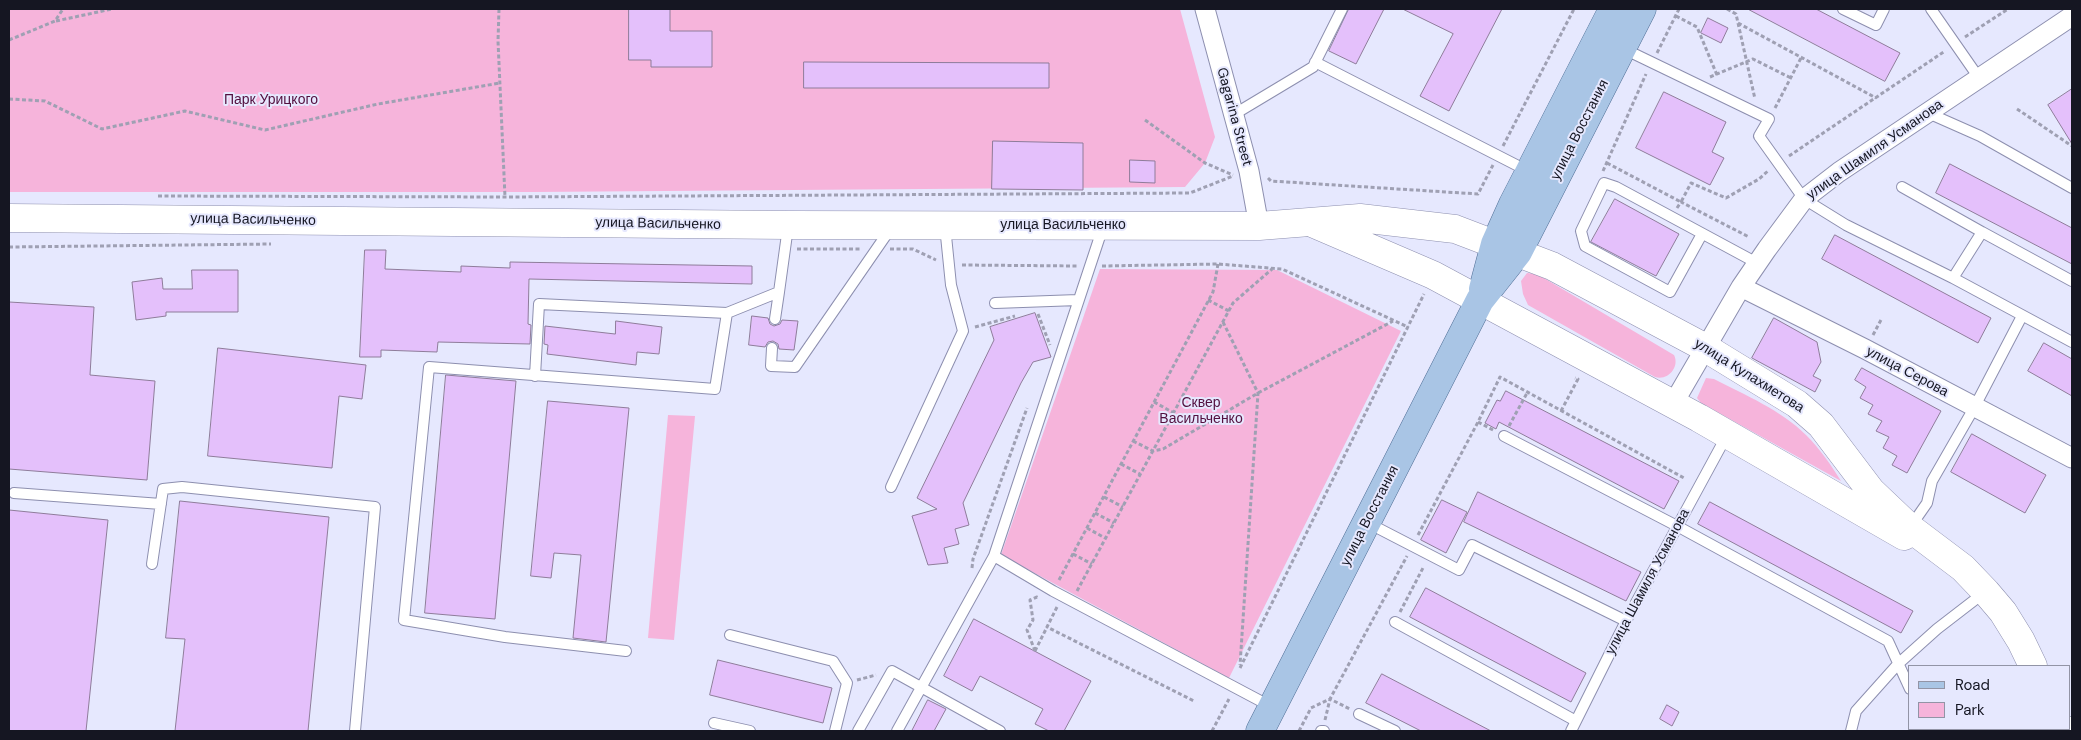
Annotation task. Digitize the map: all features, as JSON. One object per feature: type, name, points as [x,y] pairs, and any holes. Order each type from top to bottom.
[{"type":"main road","name":"улица Восстания","points":[[1507,248],[1513,204],[1613,9]]},
{"type":"main road","name":"улица Восстания","points":[[1260,731],[1507,248],[1622,48],[1642,9]]},
{"type":"main road","name":"улица Васильченко","points":[[9,218],[786,237],[893,225],[1260,226],[1360,218],[1455,229],[1507,248]]},
{"type":"main road","name":"улица Васильченко","points":[[1308,222],[1418,267],[1480,300]]},
{"type":"main road","name":"улица Кулахметова","points":[[1507,248],[1552,266],[1704,347],[1798,404],[1821,425],[1871,492],[1910,528],[1963,568],[1986,592],[2003,612],[2021,641],[2033,665]]},
{"type":"main road","name":"улица Кулахметова","points":[[1480,300],[1727,434],[1906,538],[1986,592]]},
{"type":"street","name":"Gagarina Street","points":[[1205,9],[1249,171],[1260,226]]},
{"type":"street","name":"улица Шамиля Усманова","points":[[1673,404],[1740,287],[1804,199],[1839,172],[2072,16]]},
{"type":"street","name":"улица Серова","points":[[1740,287],[1865,349],[2072,458]]},
{"type":"lane","points":[[1233,115],[1313,68],[1342,9]]},
{"type":"lane","points":[[1843,9],[1876,25],[1884,9]]},
{"type":"lane","points":[[1931,9],[1979,78]]},
{"type":"lane","points":[[1622,48],[1769,119],[1759,136],[1777,164],[1804,199],[1846,225],[1953,278],[2072,342]]},
{"type":"lane","points":[[1315,62],[1530,173]]},
{"type":"lane","points":[[1928,113],[1980,136],[2072,188]]},
{"type":"lane","points":[[1702,234],[1670,292],[1584,246],[1581,231],[1604,183],[1616,187],[1757,263]]},
{"type":"lane","points":[[1902,187],[2072,281]]},
{"type":"lane","points":[[772,348],[771,366],[795,367],[893,225]]},
{"type":"lane","points":[[897,731],[994,556],[1103,225]]},
{"type":"lane","points":[[891,487],[963,331],[950,285],[945,226]]},
{"type":"lane","points":[[1953,278],[1982,232]]},
{"type":"lane","points":[[775,319],[786,237]]},
{"type":"lane","points":[[535,376],[539,304],[727,313],[778,292]]},
{"type":"lane","points":[[995,303],[1078,300]]},
{"type":"lane","points":[[626,652],[505,637],[404,620],[429,367],[715,389],[727,313]]},
{"type":"lane","points":[[1910,528],[1927,503],[1932,481],[1974,408],[2022,316]]},
{"type":"lane","name":"улица Шамиля Усманова","points":[[1571,731],[1626,621],[1727,434]]},
{"type":"lane","points":[[1504,436],[1676,526],[1888,641],[1908,685]]},
{"type":"lane","points":[[152,564],[163,489],[182,487],[374,507],[355,731]]},
{"type":"lane","points":[[14,493],[161,504]]},
{"type":"lane","points":[[1367,523],[1459,570],[1472,545],[1626,621]]},
{"type":"lane","points":[[994,556],[1272,707]]},
{"type":"lane","points":[[1851,731],[1856,712],[1898,664],[1938,629],[1986,592]]},
{"type":"lane","points":[[1395,622],[1576,721]]},
{"type":"lane","points":[[730,635],[833,661],[847,683],[835,731]]},
{"type":"lane","points":[[858,731],[892,671],[1000,731]]},
{"type":"lane","points":[[1359,714],[1395,731]]},
{"type":"lane","points":[[714,723],[750,731]]},
{"type":"path","points":[[55,21],[64,9]]},
{"type":"path","points":[[9,40],[55,21],[112,9]]},
{"type":"path","points":[[499,9],[505,197]]},
{"type":"path","points":[[1264,175],[1271,181],[1478,194],[1574,9]]},
{"type":"path","points":[[1600,180],[1651,63],[1679,9]]},
{"type":"path","points":[[1727,9],[1736,14],[1758,114]]},
{"type":"path","points":[[1607,163],[1680,202],[1691,183],[1726,198],[1758,179],[1777,164],[2008,9]]},
{"type":"path","points":[[1676,16],[1697,27],[1725,97]]},
{"type":"path","points":[[1738,23],[1876,98]]},
{"type":"path","points":[[1769,119],[1801,58]]},
{"type":"path","points":[[1695,83],[1753,59],[1791,78]]},
{"type":"path","points":[[9,100],[45,101],[102,129],[185,111],[265,130],[378,104],[500,83]]},
{"type":"path","points":[[2017,109],[2072,146]]},
{"type":"path","points":[[158,196],[505,197],[1190,193],[1234,176],[1205,163],[1145,120]]},
{"type":"path","points":[[786,237],[876,249],[913,250],[948,265],[1089,266],[1218,264],[1282,269],[1408,327]]},
{"type":"path","points":[[9,247],[273,244]]},
{"type":"path","points":[[1030,600],[1033,620],[1027,630],[1034,651],[1058,608],[1055,588],[1213,292],[1218,264]]},
{"type":"path","points":[[1079,587],[1233,303],[1272,268]]},
{"type":"path","points":[[1223,322],[1258,392],[1240,668],[1427,286]]},
{"type":"path","points":[[1208,300],[1229,311]]},
{"type":"path","points":[[1037,310],[1052,350]]},
{"type":"path","points":[[963,331],[1020,315]]},
{"type":"path","points":[[1133,441],[1153,452],[1164,449],[1258,392],[1393,320]]},
{"type":"path","points":[[1561,411],[1578,379],[1571,375]]},
{"type":"path","points":[[1322,731],[1330,699],[1478,422],[1500,377],[1684,478]]},
{"type":"path","points":[[1478,422],[1504,436],[1527,393]]},
{"type":"path","points":[[971,598],[973,559],[1030,400]]},
{"type":"path","points":[[1154,402],[1174,413]]},
{"type":"path","points":[[1121,464],[1140,474]]},
{"type":"path","points":[[1104,497],[1122,507]]},
{"type":"path","points":[[1095,513],[1114,523]]},
{"type":"path","points":[[1087,528],[1105,538]]},
{"type":"path","points":[[1073,554],[1092,564]]},
{"type":"path","points":[[1395,622],[1430,555]]},
{"type":"path","points":[[1376,612],[1384,617]]},
{"type":"path","points":[[1047,627],[1194,701]]},
{"type":"path","points":[[847,683],[892,671]]},
{"type":"path","points":[[1212,731],[1230,697]]},
{"type":"path","points":[[1330,699],[1343,706]]},
{"type":"path","points":[[1299,731],[1311,708],[1330,699]]},
{"type":"green space","name":"Парк Урицкого","points":[[9,9],[1180,9],[1215,137],[1205,163],[1185,187],[534,192],[9,192]]},
{"type":"green space","name":"Сквер Васильченко","points":[[1100,269],[1277,270],[1401,331],[1229,678],[1001,555]]},
{"type":"green space","points":[[1527,273],[1537,274],[1674,355],[1675,364],[1672,372],[1664,377],[1655,377],[1528,305],[1523,294],[1521,281]]},
{"type":"green space","points":[[1706,378],[1714,379],[1750,397],[1796,426],[1821,451],[1841,481],[1701,403],[1697,398]]},
{"type":"green space","points":[[668,415],[695,416],[674,640],[648,638]]},
{"type":"building","points":[[629,9],[670,9],[670,31],[712,31],[712,67],[651,67],[651,60],[629,60]]},
{"type":"building","points":[[1349,9],[1384,9],[1356,64],[1329,51]]},
{"type":"building","points":[[1403,9],[1502,9],[1449,111],[1420,96],[1453,34]]},
{"type":"building","points":[[1748,9],[1816,9],[1900,53],[1885,81]]},
{"type":"building","points":[[1708,18],[1728,28],[1721,43],[1701,33]]},
{"type":"building","points":[[804,62],[1049,63],[1049,88],[804,88]]},
{"type":"building","points":[[2072,89],[2072,144],[2048,105]]},
{"type":"building","points":[[1664,92],[1726,122],[1712,152],[1724,158],[1710,185],[1636,148]]},
{"type":"building","points":[[993,141],[1083,143],[1083,190],[992,189]]},
{"type":"building","points":[[1130,160],[1155,161],[1155,183],[1130,182]]},
{"type":"building","points":[[1950,164],[2072,228],[2072,264],[1936,193]]},
{"type":"building","points":[[1615,199],[1679,234],[1656,276],[1591,242]]},
{"type":"building","points":[[1835,235],[1991,318],[1978,343],[1822,259]]},
{"type":"building","points":[[365,250],[386,250],[385,269],[461,272],[461,266],[510,268],[510,262],[752,266],[752,284],[529,279],[528,324],[531,325],[530,344],[438,342],[437,352],[381,350],[381,357],[360,357]]},
{"type":"building","points":[[192,270],[238,270],[238,312],[166,312],[166,316],[136,320],[132,282],[162,278],[163,289],[192,289]]},
{"type":"building","points":[[9,302],[94,307],[90,375],[155,381],[147,480],[9,469]]},
{"type":"building","points":[[1035,313],[1051,357],[1033,362],[1021,383],[963,503],[969,525],[955,529],[959,544],[944,548],[948,563],[928,565],[912,516],[937,509],[917,498],[994,340],[990,327]]},
{"type":"building","points":[[752,316],[768,318],[770,324],[774,326],[780,324],[782,320],[798,321],[794,350],[779,349],[778,344],[773,341],[768,342],[765,347],[749,345]]},
{"type":"building","points":[[1774,318],[1817,342],[1821,362],[1813,376],[1821,380],[1815,392],[1752,358]]},
{"type":"building","points":[[616,321],[662,327],[659,354],[637,352],[636,365],[547,354],[548,345],[544,344],[545,326],[615,334]]},
{"type":"building","points":[[2044,343],[2072,359],[2072,396],[2028,371]]},
{"type":"building","points":[[218,348],[366,365],[362,399],[339,396],[332,468],[208,456]]},
{"type":"building","points":[[1862,368],[1941,411],[1907,473],[1892,465],[1897,456],[1883,448],[1889,437],[1876,431],[1882,421],[1868,414],[1873,405],[1860,398],[1866,387],[1855,380]]},
{"type":"building","points":[[446,375],[516,381],[495,619],[425,613]]},
{"type":"building","points":[[1506,391],[1679,481],[1664,509],[1499,422],[1496,429],[1485,423],[1497,400],[1500,401]]},
{"type":"building","points":[[548,401],[629,408],[606,642],[573,638],[581,555],[554,553],[551,578],[531,576]]},
{"type":"building","points":[[1972,434],[2046,475],[2025,513],[1951,472]]},
{"type":"building","points":[[1478,492],[1641,572],[1626,601],[1464,522]]},
{"type":"building","points":[[1442,500],[1467,512],[1446,553],[1421,540]]},
{"type":"building","points":[[180,501],[329,517],[308,731],[175,731],[185,639],[166,638]]},
{"type":"building","points":[[1710,502],[1913,611],[1901,633],[1698,524]]},
{"type":"building","points":[[9,510],[108,520],[86,731],[9,731]]},
{"type":"building","points":[[1426,588],[1586,673],[1571,702],[1410,617]]},
{"type":"building","points":[[974,619],[1091,681],[1064,731],[1049,731],[1035,724],[1043,709],[980,676],[972,691],[944,676]]},
{"type":"building","points":[[718,660],[832,688],[823,723],[710,695]]},
{"type":"building","points":[[1382,674],[1491,731],[1421,731],[1366,703]]},
{"type":"building","points":[[928,700],[946,709],[934,731],[912,731]]},
{"type":"building","points":[[1667,705],[1679,712],[1672,726],[1660,719]]}]
